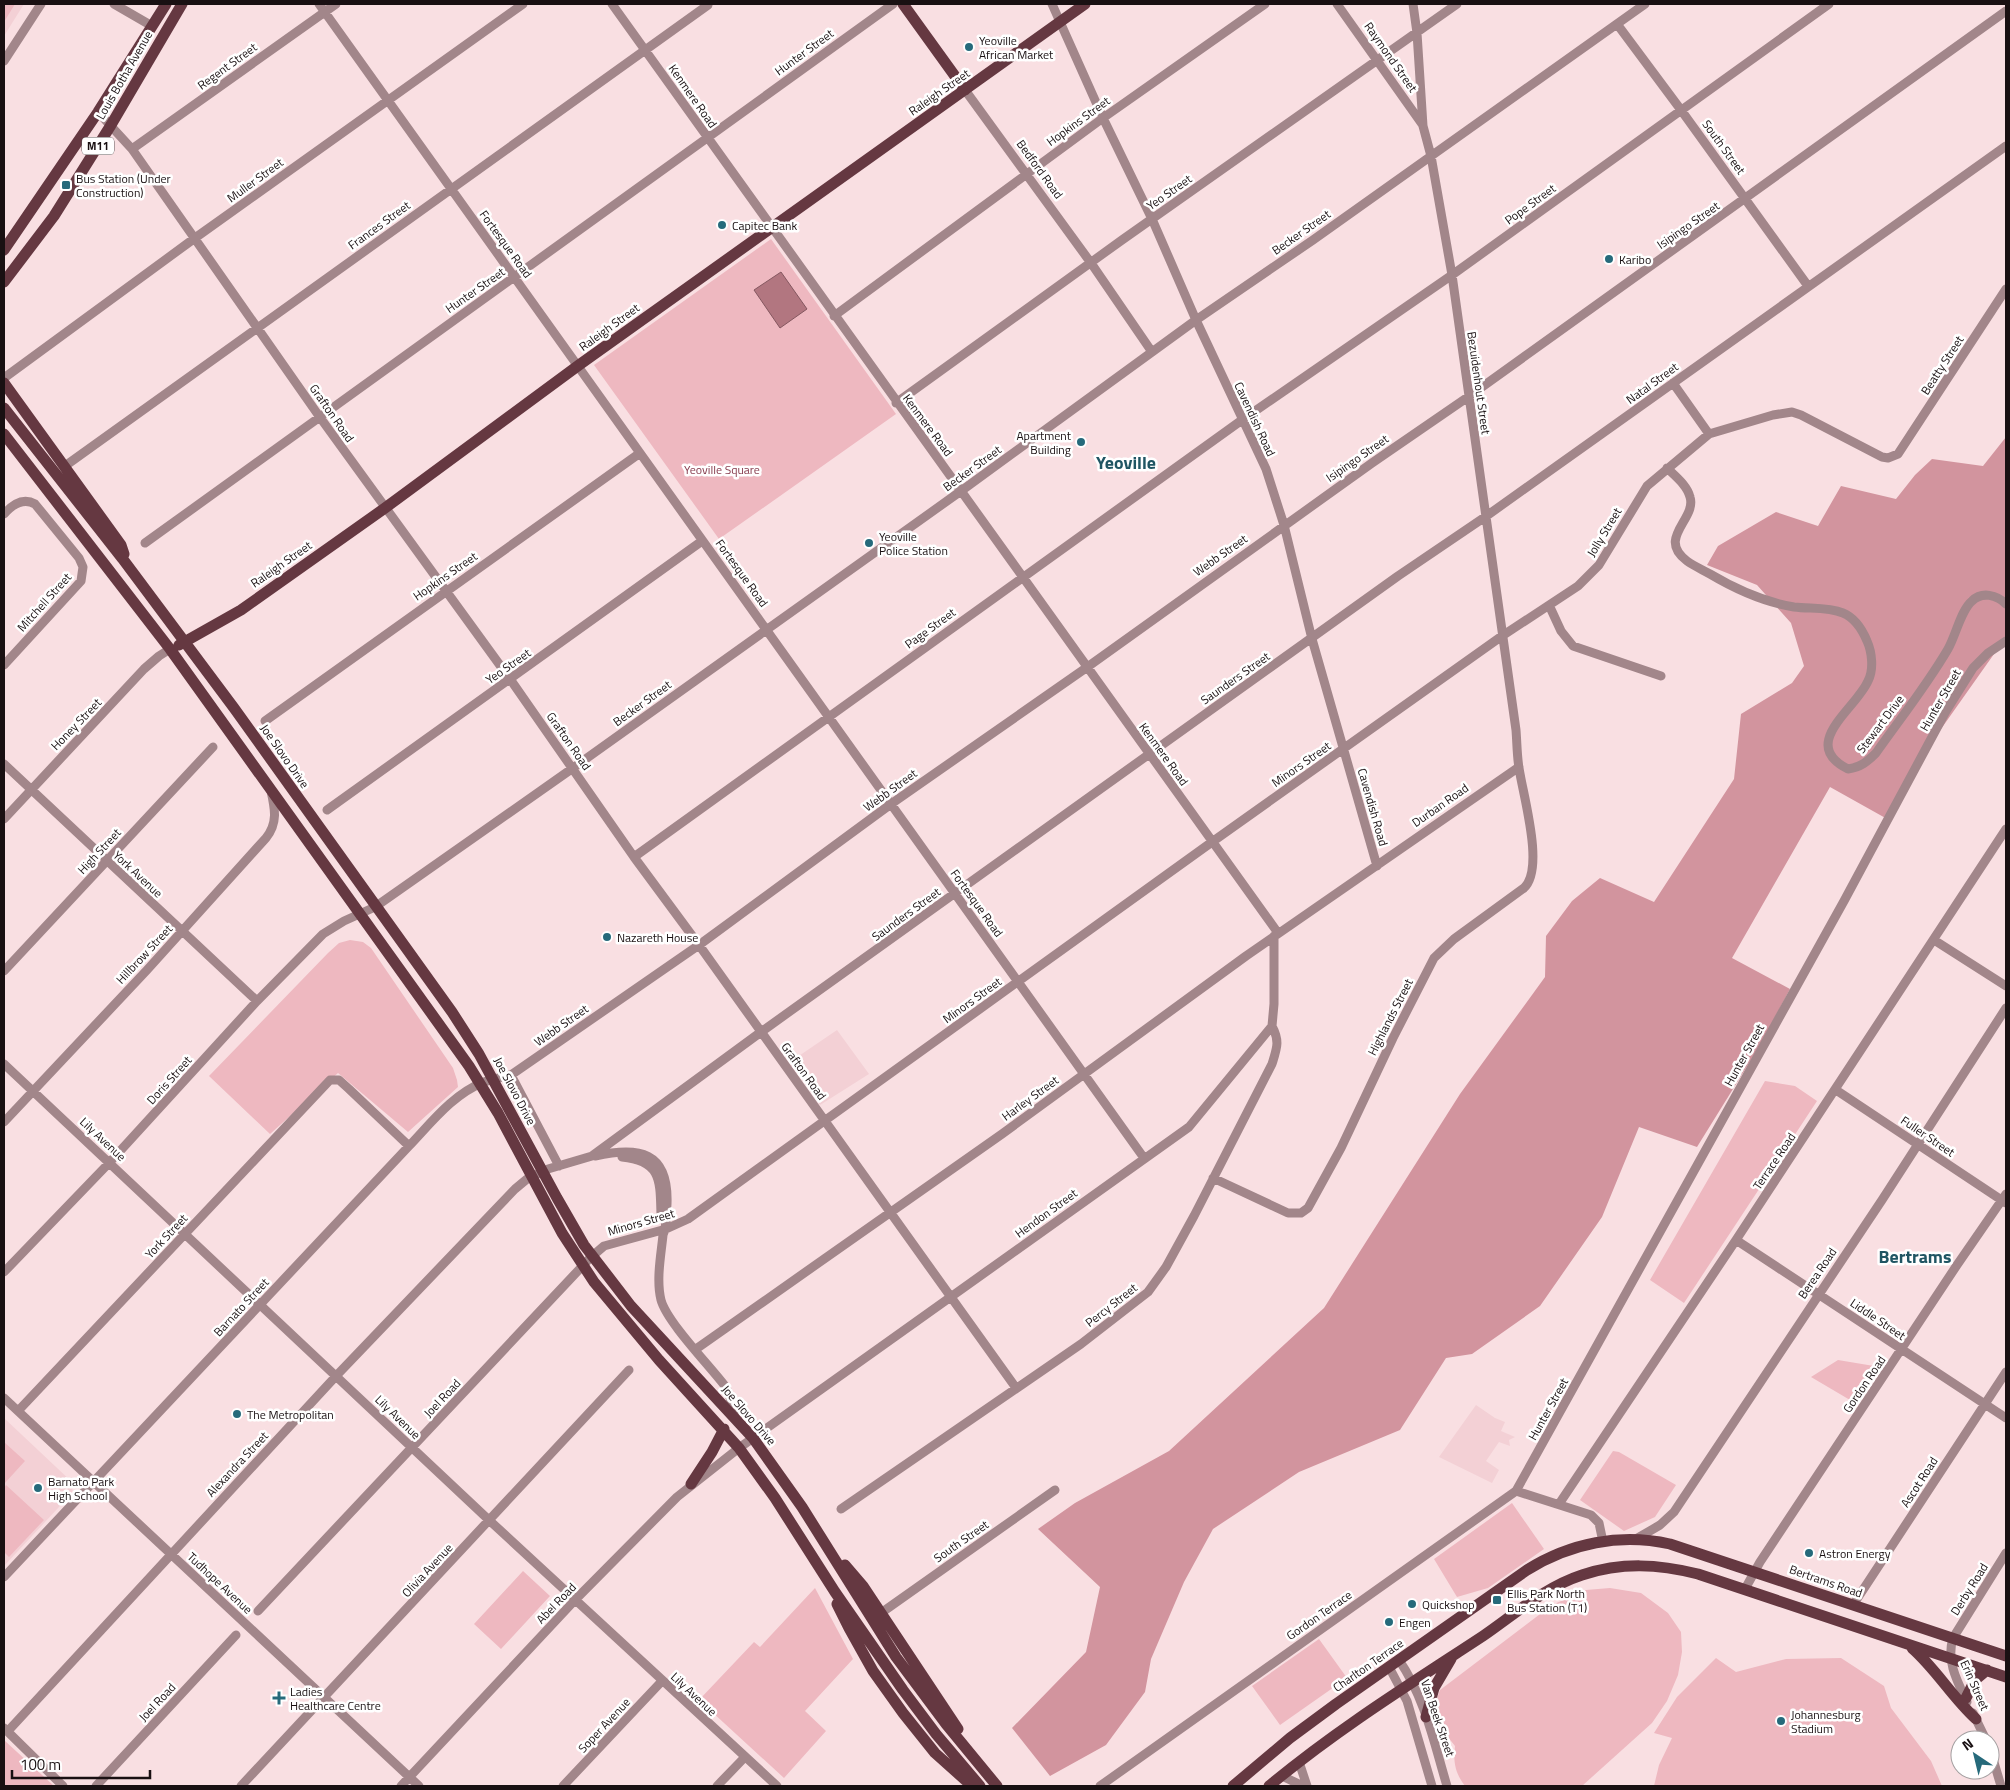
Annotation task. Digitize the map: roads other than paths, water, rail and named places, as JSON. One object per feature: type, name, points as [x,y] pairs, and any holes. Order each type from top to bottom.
[{"type":"main road","name":"Louis Botha Avenue","points":[[4,250],[51,178],[98,112],[166,4]]},
{"type":"main road","name":"Louis Botha Avenue","points":[[4,282],[54,216],[111,125],[182,4]]},
{"type":"main road","name":"Bedford Road","points":[[903,4],[966,90]]},
{"type":"main road","name":"Raleigh Street","points":[[170,649],[241,610],[385,508],[579,365],[1085,4]]},
{"type":"main road","points":[[4,238],[31,200],[51,178]]},
{"type":"main road","points":[[4,383],[121,545],[124,554],[122,558]]},
{"type":"main road","name":"Joe Slovo Drive","points":[[4,408],[122,558],[185,642],[442,998],[479,1054],[584,1245],[632,1306],[753,1438],[877,1616],[896,1657],[930,1704],[997,1786]]},
{"type":"main road","name":"Joe Slovo Drive","points":[[4,434],[170,649],[481,1085],[498,1113],[562,1234],[586,1270],[640,1338],[724,1429],[739,1448],[775,1498],[835,1592],[916,1709],[980,1786]]},
{"type":"main road","points":[[692,1484],[724,1429]]},
{"type":"main road","name":"Charlton Terrace","points":[[1233,1786],[1290,1738],[1540,1562],[1570,1549],[1603,1542],[1636,1539]]},
{"type":"main road","name":"Bertrams Road","points":[[1636,1539],[1670,1544],[2006,1656]]},
{"type":"main road","points":[[1269,1786],[1299,1762],[1402,1689],[1555,1586],[1596,1571],[1618,1566],[1640,1565],[1675,1569],[1745,1589],[1950,1660],[2006,1677]]},
{"type":"main road","points":[[835,1592],[838,1607],[849,1628],[874,1671],[903,1713],[935,1753],[972,1786]]},
{"type":"main road","points":[[877,1616],[1000,1786]]},
{"type":"main road","points":[[1908,1644],[1976,1718]]},
{"type":"main road","points":[[1426,1717],[1434,1688],[1454,1655]]},
{"type":"main road","points":[[1966,1698],[1975,1680],[1987,1670]]},
{"type":"street","points":[[4,61],[41,4]]},
{"type":"street","points":[[114,4],[152,26]]},
{"type":"street","name":"Fortesque Road","points":[[319,4],[579,365],[702,541],[767,629],[954,894],[1144,1158]]},
{"type":"street","name":"Regent Street","points":[[132,150],[336,4]]},
{"type":"street","name":"Muller Street","points":[[4,378],[195,238],[523,4]]},
{"type":"street","name":"Kenmere Road","points":[[612,4],[773,226],[834,316],[1212,842],[1276,935]]},
{"type":"street","name":"Hunter Street","points":[[145,543],[893,4]]},
{"type":"street","name":"Cavendish Road","points":[[1052,4],[1266,470],[1284,525],[1312,638],[1377,866]]},
{"type":"street","name":"Hopkins Street","points":[[834,316],[1103,118],[1265,4]]},
{"type":"street","name":"Raymond Street","points":[[1337,4],[1423,126]]},
{"type":"street","name":"Bezuidenhout Street","points":[[1413,4],[1417,33],[1423,126],[1432,156],[1452,275],[1516,730],[1518,767]]},
{"type":"street","name":"Yeo Street","points":[[896,403],[1152,219],[1457,4]]},
{"type":"street","name":"Becker Street","points":[[359,914],[375,906],[573,768],[961,491],[1196,320],[1432,156],[1645,4]]},
{"type":"street","name":"Pope Street","points":[[1242,420],[1452,275],[1829,4]]},
{"type":"street","name":"Frances Street","points":[[65,466],[450,188],[708,5]]},
{"type":"street","name":"Isipingo Street","points":[[1284,525],[1746,200],[2006,11]]},
{"type":"street","name":"South Street","points":[[1617,24],[1808,286]]},
{"type":"street","name":"Bedford Road","points":[[966,90],[1152,352]]},
{"type":"street","name":"Grafton Road","points":[[98,112],[132,150],[319,416],[510,679],[634,857],[1016,1388]]},
{"type":"street","name":"Natal Street","points":[[1312,638],[1808,286],[2004,150]]},
{"type":"street","name":"Beatty Street","points":[[1898,454],[2006,290]]},
{"type":"street","points":[[1673,383],[1709,434]]},
{"type":"street","name":"Jolly Street","points":[[1343,750],[1502,636],[1578,586],[1599,565],[1639,496],[1647,486],[1666,468],[1709,434],[1773,414],[1792,412],[1882,457],[1888,458],[1898,454]]},
{"type":"street","name":"Page Street","points":[[634,857],[1242,420]]},
{"type":"street","name":"Hopkins Street","points":[[265,721],[640,453]]},
{"type":"street","name":"Stewart Drive","points":[[1666,468],[1687,488],[1690,496],[1689,510],[1676,538],[1677,547],[1687,561],[1749,595],[1781,604],[1831,610],[1844,614],[1854,621],[1863,632],[1871,655],[1869,681],[1833,729],[1828,739],[1828,749],[1832,758],[1848,769],[1868,762],[1876,753],[1942,658],[1970,602],[1984,595],[1989,595],[1996,597],[2006,604]]},
{"type":"street","name":"Mitchell Street","points":[[4,665],[82,581],[84,573],[79,558],[35,504],[25,501],[14,504],[6,511]]},
{"type":"street","name":"Webb Street","points":[[511,1075],[699,945],[891,804],[1086,668],[1284,525]]},
{"type":"street","name":"Yeo Street","points":[[327,810],[702,541]]},
{"type":"street","points":[[1550,605],[1566,640],[1573,646],[1661,676]]},
{"type":"street","name":"Saunders Street","points":[[560,1166],[592,1156],[761,1032],[1312,638]]},
{"type":"street","name":"Hunter Street","points":[[1516,1491],[1844,901],[1946,711],[1964,680],[1977,664],[1995,647],[2006,641]]},
{"type":"street","name":"Honey Street","points":[[4,819],[144,669],[170,649]]},
{"type":"street","name":"High Street","points":[[4,971],[213,746]]},
{"type":"street","name":"Minors Street","points":[[604,1246],[664,1232],[688,1219],[1343,750]]},
{"type":"street","name":"York Avenue","points":[[4,764],[257,1001]]},
{"type":"street","name":"Durban Road","points":[[1377,866],[1518,767]]},
{"type":"street","name":"Highlands Street","points":[[1213,1178],[1288,1213],[1301,1213],[1313,1201],[1434,958],[1454,939],[1524,888],[1530,880],[1533,861],[1532,844],[1518,767]]},
{"type":"street","name":"Hillbrow Street","points":[[4,1122],[182,932],[273,830],[275,813],[270,790]]},
{"type":"street","name":"Terrace Road","points":[[1559,1504],[1836,1090],[2006,829]]},
{"type":"street","name":"Harley Street","points":[[696,1348],[1085,1074],[1276,935],[1377,866]]},
{"type":"street","name":"Doris Street","points":[[4,1272],[110,1162],[257,1001],[323,934],[359,914]]},
{"type":"street","points":[[1272,1026],[1276,935]]},
{"type":"street","points":[[1934,940],[2006,986]]},
{"type":"street","name":"Berea Road","points":[[1636,1539],[1660,1525],[1674,1512],[1882,1200],[2006,1008]]},
{"type":"street","name":"Percy Street","points":[[841,1509],[1080,1344],[1148,1292],[1166,1267],[1272,1064],[1278,1046],[1278,1039],[1272,1026]]},
{"type":"street","name":"Hendon Street","points":[[739,1448],[1189,1127],[1272,1026]]},
{"type":"street","name":"Lily Avenue","points":[[4,1064],[490,1521],[744,1758],[777,1786]]},
{"type":"street","points":[[511,1075],[560,1166]]},
{"type":"street","name":"Barnato Street","points":[[4,1577],[447,1107],[463,1093],[485,1082],[511,1075]]},
{"type":"street","name":"York Street","points":[[18,1411],[329,1081],[338,1080],[349,1088],[409,1146]]},
{"type":"street","name":"Fuller Street","points":[[1836,1090],[2005,1199]]},
{"type":"street","points":[[592,1156],[603,1154],[640,1160],[654,1169],[659,1183],[664,1232],[660,1271],[660,1298],[670,1317],[725,1386],[736,1419]]},
{"type":"street","name":"Alexandra Street","points":[[6,1729],[336,1375],[515,1188],[538,1174],[560,1166]]},
{"type":"street","name":"Gordon Road","points":[[1745,1589],[1754,1571],[2005,1199]]},
{"type":"street","name":"Liddle Street","points":[[1736,1240],[2006,1418]]},
{"type":"street","name":"Joel Road","points":[[258,1611],[604,1246]]},
{"type":"street","name":"Olivia Avenue","points":[[241,1786],[629,1370]]},
{"type":"street","name":"Ascot Road","points":[[1853,1605],[2006,1372]]},
{"type":"street","name":"Tudhope Avenue","points":[[4,1398],[419,1786]]},
{"type":"street","name":"Abel Road","points":[[401,1786],[575,1600],[677,1497],[739,1448]]},
{"type":"street","name":"South Street","points":[[877,1616],[1056,1490]]},
{"type":"street","points":[[1516,1491],[1594,1517],[1599,1523],[1603,1542]]},
{"type":"street","name":"Gordon Terrace","points":[[1100,1786],[1516,1491]]},
{"type":"street","name":"Derby Road","points":[[1953,1638],[2006,1553]]},
{"type":"street","name":"Joel Road","points":[[96,1786],[236,1635]]},
{"type":"street","name":"Erin Street","points":[[1953,1638],[1949,1650],[1954,1675],[1981,1730]]},
{"type":"street","name":"Van Beek Street","points":[[1399,1660],[1413,1682],[1447,1786]]},
{"type":"street","name":"Van Beek Street","points":[[1389,1668],[1407,1701],[1432,1786]]},
{"type":"street","name":"Soper Avenue","points":[[563,1786],[662,1681]]},
{"type":"street","points":[[6,1729],[63,1786]]},
{"type":"street","points":[[718,1786],[744,1758]]},
{"type":"street","points":[[1299,1762],[1307,1786]]},
{"type":"street","points":[[1282,1776],[1303,1786]]},
{"type":"place","name":"Yeoville African Market","points":[[969,47]]},
{"type":"place","name":"Bus Station (Under Construction)","points":[[66,185]]},
{"type":"place","name":"Capitec Bank","points":[[722,225]]},
{"type":"place","name":"Karibo","points":[[1609,259]]},
{"type":"place","name":"Apartment Building","points":[[1081,442]]},
{"type":"place","name":"Yeoville Police Station","points":[[869,543]]},
{"type":"place","name":"Nazareth House","points":[[607,937]]},
{"type":"place","name":"The Metropolitan","points":[[237,1414]]},
{"type":"place","name":"Barnato Park High School","points":[[38,1488]]},
{"type":"place","name":"Astron Energy","points":[[1809,1553]]},
{"type":"place","name":"Ellis Park North Bus Station (T1)","points":[[1497,1600]]},
{"type":"place","name":"Quickshop","points":[[1412,1604]]},
{"type":"place","name":"Engen","points":[[1389,1622]]},
{"type":"place","name":"Ladies Healthcare Centre","points":[[279,1698]]},
{"type":"place","name":"Johannesburg Stadium","points":[[1781,1721]]},
{"type":"district","name":"Yeoville","points":[[1126,462]]},
{"type":"district","name":"Bertrams","points":[[1915,1256]]},
{"type":"park label","name":"Yeoville Square","points":[[722,469]]}]
